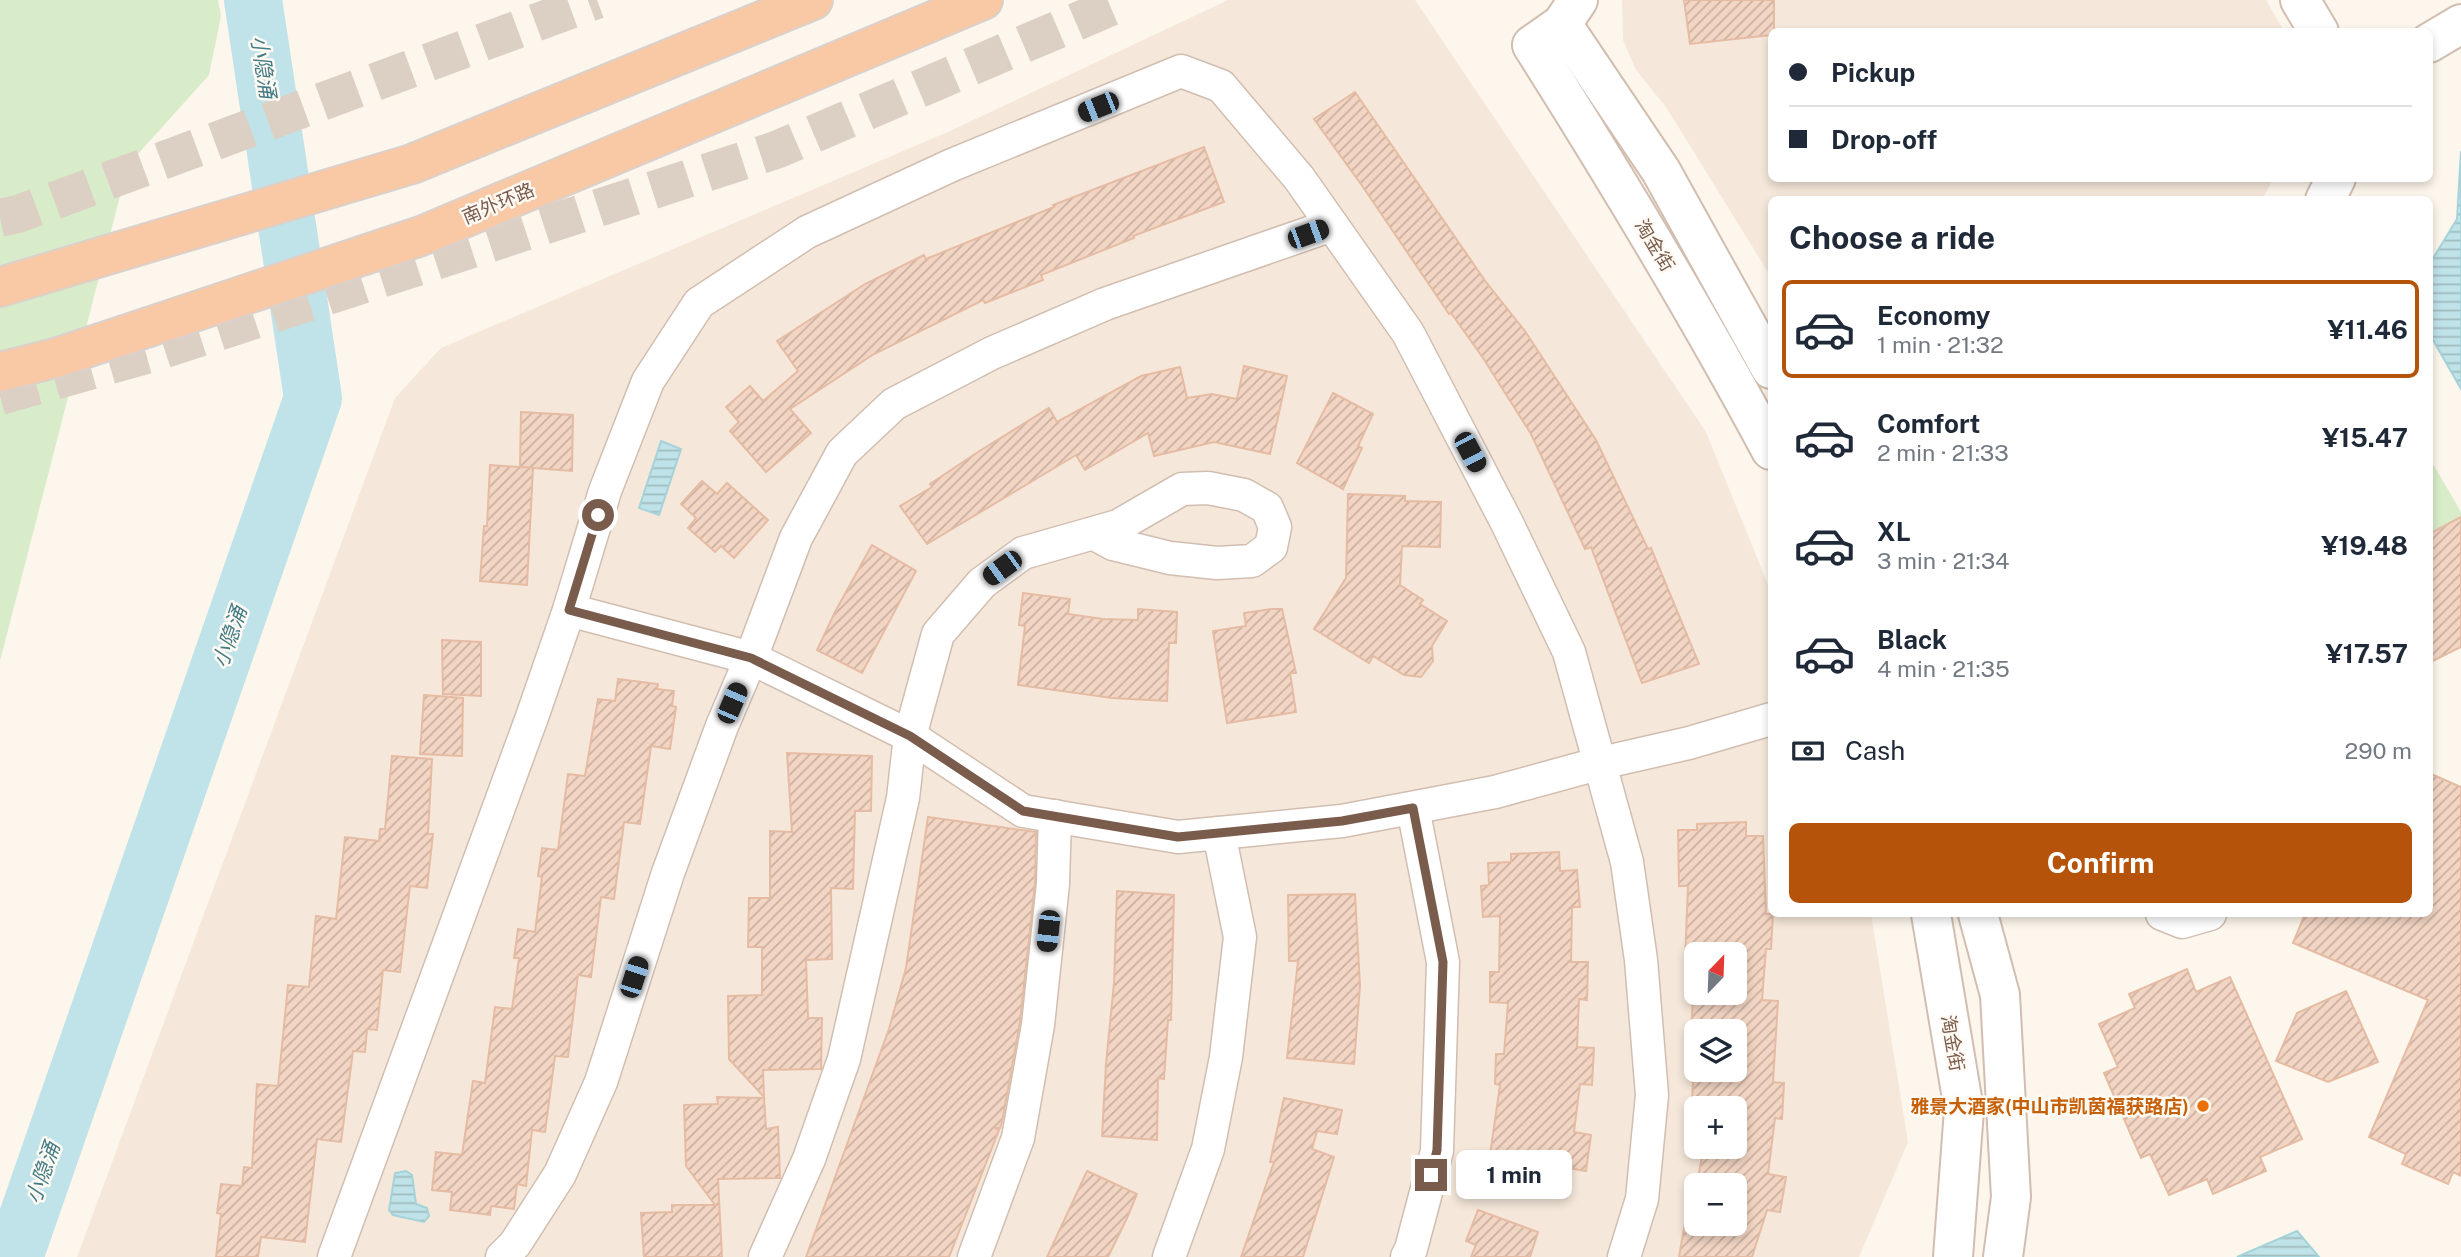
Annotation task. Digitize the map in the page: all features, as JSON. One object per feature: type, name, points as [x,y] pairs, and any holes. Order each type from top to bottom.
[{"type":"highway","points":[[0,287],[412,164],[813,0]]},
{"type":"highway","name":"南外环路","points":[[0,372],[58,357],[421,236],[983,0]]},
{"type":"street","points":[[2300,0],[2317,28]]},
{"type":"street","points":[[1570,12],[1768,364]]},
{"type":"street","name":"淘金街","points":[[1570,12],[1532,45],[1594,143],[1710,338],[1768,444]]},
{"type":"street","points":[[2433,41],[2461,24]]},
{"type":"street","points":[[334,1257],[532,717],[569,610],[605,491],[648,381],[699,303],[807,232],[952,165],[1181,71],[1221,86],[1299,178],[1408,333],[1507,523],[1569,652],[1628,863],[1641,960],[1652,1095],[1642,1199],[1624,1257]]},
{"type":"street","points":[[502,1257],[515,1244],[560,1174],[601,1082],[668,873],[722,726],[796,538],[842,453],[894,404],[992,353],[1105,304],[1332,225]]},
{"type":"street","points":[[765,1257],[809,1159],[844,1059],[903,798],[910,736],[938,634],[982,583],[1023,553],[1093,533],[1118,526],[1182,489],[1208,488],[1244,495],[1267,508],[1275,527],[1271,547],[1252,561],[1217,563],[1170,558],[1113,544],[1093,533]]},
{"type":"street","points":[[569,610],[751,658],[910,736],[1023,811],[1178,837],[1342,821],[1495,792],[1601,763],[1689,743],[1768,720]]},
{"type":"street","points":[[1407,1257],[1437,1150],[1443,962],[1413,808]]},
{"type":"street","points":[[974,1257],[1018,1138],[1038,1025],[1053,884],[1055,816]]},
{"type":"street","points":[[1169,1257],[1208,1149],[1230,1030],[1240,937],[1219,833]]},
{"type":"street","name":"淘金街","points":[[1932,917],[1964,1110],[1953,1257]]},
{"type":"street","points":[[1979,917],[2000,995],[2011,1197],[2003,1257]]},
{"type":"street","points":[[2170,917],[2182,922],[2200,917]]},
{"type":"shaded area","points":[[1228,0],[1415,0],[1706,432],[1768,585],[1768,917],[1871,917],[1908,1142],[1859,1257],[77,1257],[395,398],[441,348],[950,131]]},
{"type":"shaded area","points":[[1622,0],[2266,0],[2282,28],[1768,28],[1768,182],[2271,182],[2264,196],[1768,196],[1768,272],[1666,107],[1636,70],[1623,40]]},
{"type":"green space","points":[[0,0],[218,0],[221,16],[209,75],[128,165],[0,661]]},
{"type":"green space","points":[[2433,464],[2461,512],[2461,519],[2433,534]]},
{"type":"water","points":[[2461,151],[2461,389],[2433,340],[2433,258],[2457,219]]},
{"type":"water","points":[[661,441],[681,449],[659,515],[639,508]]},
{"type":"water","points":[[406,1171],[412,1175],[416,1204],[427,1208],[429,1216],[424,1222],[393,1215],[389,1210],[395,1173]]},
{"type":"water","points":[[2297,1231],[2319,1257],[2237,1257]]},
{"type":"building","points":[[1684,0],[1774,0],[1774,28],[1768,28],[1768,35],[1690,44]]},
{"type":"building","points":[[1355,92],[1486,282],[1525,331],[1596,440],[1648,549],[1651,548],[1699,664],[1642,683],[1591,547],[1585,549],[1531,434],[1483,358],[1451,313],[1449,314],[1314,119]]},
{"type":"building","points":[[1204,147],[1224,202],[1133,236],[1134,238],[1041,275],[1043,280],[985,303],[983,300],[874,354],[790,409],[811,433],[766,472],[730,431],[739,422],[726,407],[750,386],[763,401],[798,371],[777,341],[865,284],[924,255],[926,259],[1054,207],[1053,205]]},
{"type":"building","points":[[1244,366],[1287,376],[1270,454],[1214,442],[1154,456],[1148,433],[1085,470],[1076,455],[927,544],[900,506],[932,487],[930,484],[978,452],[1049,408],[1057,422],[1141,376],[1180,367],[1187,398],[1212,394],[1237,399]]},
{"type":"building","points":[[1333,393],[1373,414],[1358,446],[1362,448],[1343,489],[1297,463]]},
{"type":"building","points":[[521,412],[573,415],[572,471],[520,467]]},
{"type":"building","points":[[490,465],[533,468],[527,585],[480,581],[484,526],[487,526]]},
{"type":"building","points":[[702,481],[717,494],[727,483],[768,520],[734,558],[721,546],[715,552],[688,528],[696,518],[681,504]]},
{"type":"building","points":[[1348,494],[1405,496],[1405,501],[1441,502],[1440,547],[1402,546],[1400,585],[1423,600],[1420,604],[1447,621],[1432,646],[1433,661],[1421,677],[1404,675],[1373,656],[1369,663],[1314,629],[1346,578]]},
{"type":"building","points":[[2461,517],[2461,647],[2433,661],[2433,532]]},
{"type":"building","points":[[872,545],[916,571],[862,673],[817,650]]},
{"type":"building","points":[[1023,593],[1070,599],[1068,614],[1103,619],[1138,620],[1138,609],[1177,612],[1176,643],[1169,643],[1167,701],[1112,698],[1018,685],[1025,626],[1019,625]]},
{"type":"building","points":[[1282,609],[1296,673],[1290,673],[1296,712],[1227,723],[1213,631],[1246,626],[1244,613]]},
{"type":"building","points":[[442,640],[481,642],[481,696],[443,694]]},
{"type":"building","points":[[618,679],[658,684],[657,689],[674,691],[672,706],[676,707],[670,749],[651,746],[640,824],[624,822],[614,899],[601,897],[591,977],[578,975],[568,1057],[555,1056],[545,1132],[532,1130],[526,1186],[517,1184],[514,1209],[491,1206],[490,1215],[450,1210],[452,1192],[432,1190],[436,1152],[462,1155],[473,1081],[485,1083],[495,1007],[512,1009],[519,958],[514,958],[518,929],[535,932],[542,877],[538,876],[542,848],[558,850],[568,774],[585,776],[598,699],[615,701]]},
{"type":"building","points":[[424,695],[463,698],[462,756],[420,754]]},
{"type":"building","points":[[787,753],[872,756],[871,811],[855,811],[853,889],[831,888],[832,959],[806,960],[808,1018],[822,1018],[821,1069],[763,1070],[764,1097],[729,1059],[728,996],[762,995],[762,947],[748,947],[749,898],[770,898],[770,831],[792,832]]},
{"type":"building","points":[[392,756],[432,759],[428,834],[433,834],[427,888],[410,886],[400,972],[383,970],[377,1030],[367,1029],[365,1052],[353,1051],[341,1142],[317,1139],[305,1242],[261,1237],[258,1257],[216,1257],[221,1184],[242,1186],[244,1167],[252,1168],[257,1084],[278,1086],[288,985],[309,987],[316,916],[336,919],[345,837],[379,841],[380,829],[385,829]]},
{"type":"building","points":[[2433,775],[2461,787],[2461,1176],[2453,1172],[2448,1184],[2402,1164],[2406,1154],[2369,1137],[2428,1000],[2293,943],[2304,917],[2433,917]]},
{"type":"building","points":[[928,817],[1036,832],[1035,883],[1020,1022],[1002,1122],[1000,1128],[995,1128],[999,1130],[949,1257],[806,1257],[889,1029],[906,968]]},
{"type":"building","points":[[1746,822],[1746,836],[1763,836],[1766,914],[1773,917],[1771,949],[1766,949],[1762,1000],[1778,1001],[1773,1082],[1784,1083],[1782,1119],[1775,1118],[1768,1174],[1786,1177],[1780,1212],[1767,1210],[1752,1257],[1679,1257],[1684,1228],[1684,1236],[1747,1236],[1747,1173],[1699,1173],[1702,1159],[1747,1159],[1747,1096],[1692,1096],[1693,1082],[1747,1082],[1747,1019],[1692,1019],[1693,1005],[1747,1005],[1747,942],[1686,942],[1688,886],[1679,886],[1678,830],[1697,830],[1697,824]]},
{"type":"building","points":[[1559,852],[1560,871],[1577,870],[1580,907],[1572,907],[1571,962],[1588,962],[1587,1000],[1579,999],[1577,1047],[1594,1048],[1592,1085],[1580,1084],[1574,1132],[1591,1135],[1586,1171],[1546,1164],[1545,1172],[1489,1162],[1500,1085],[1495,1084],[1496,1054],[1504,1054],[1508,1003],[1490,1002],[1490,972],[1499,972],[1500,916],[1483,917],[1481,886],[1489,885],[1488,863],[1511,862],[1511,854]]},
{"type":"building","points":[[1117,891],[1174,895],[1171,1020],[1168,1020],[1164,1079],[1158,1078],[1157,1140],[1102,1136],[1114,983]]},
{"type":"building","points":[[1355,894],[1360,986],[1354,1064],[1287,1058],[1298,961],[1289,961],[1288,895]]},
{"type":"building","name":"雅景大酒家(中山市凯茵福获路店)","points":[[2187,969],[2196,992],[2230,977],[2302,1139],[2260,1157],[2266,1171],[2213,1194],[2207,1179],[2169,1195],[2150,1154],[2141,1158],[2104,1073],[2118,1067],[2099,1024],[2135,1008],[2129,994]]},
{"type":"building","points":[[2346,991],[2378,1062],[2328,1082],[2276,1061],[2297,1013]]},
{"type":"building","points":[[717,1097],[764,1098],[766,1129],[778,1127],[780,1178],[718,1179],[722,1257],[644,1257],[641,1213],[672,1212],[672,1205],[715,1205],[686,1166],[684,1105],[718,1104]]},
{"type":"building","points":[[1284,1098],[1342,1110],[1337,1134],[1317,1131],[1312,1149],[1334,1157],[1303,1257],[1241,1257],[1274,1162],[1270,1162]]},
{"type":"building","points":[[1087,1171],[1137,1194],[1127,1218],[1108,1257],[1047,1257]]},
{"type":"building","points":[[1478,1210],[1538,1232],[1530,1257],[1471,1257],[1476,1245],[1466,1241]]},
{"type":"waterway","name":"小隐涌","points":[[14,1257],[313,398],[253,0]]},
{"type":"tunnel","points":[[0,218],[18,214],[597,0]]},
{"type":"tunnel","points":[[0,396],[150,354],[776,150],[1127,0]]},
{"type":"place","name":"雅景大酒家(中山市凯茵福获路店)","points":[[2203,1106]]},
{"type":"route","points":[[598,515],[569,610],[751,658],[910,736],[1023,811],[1178,837],[1342,821],[1413,808],[1443,962],[1437,1150],[1431,1175]]}]
